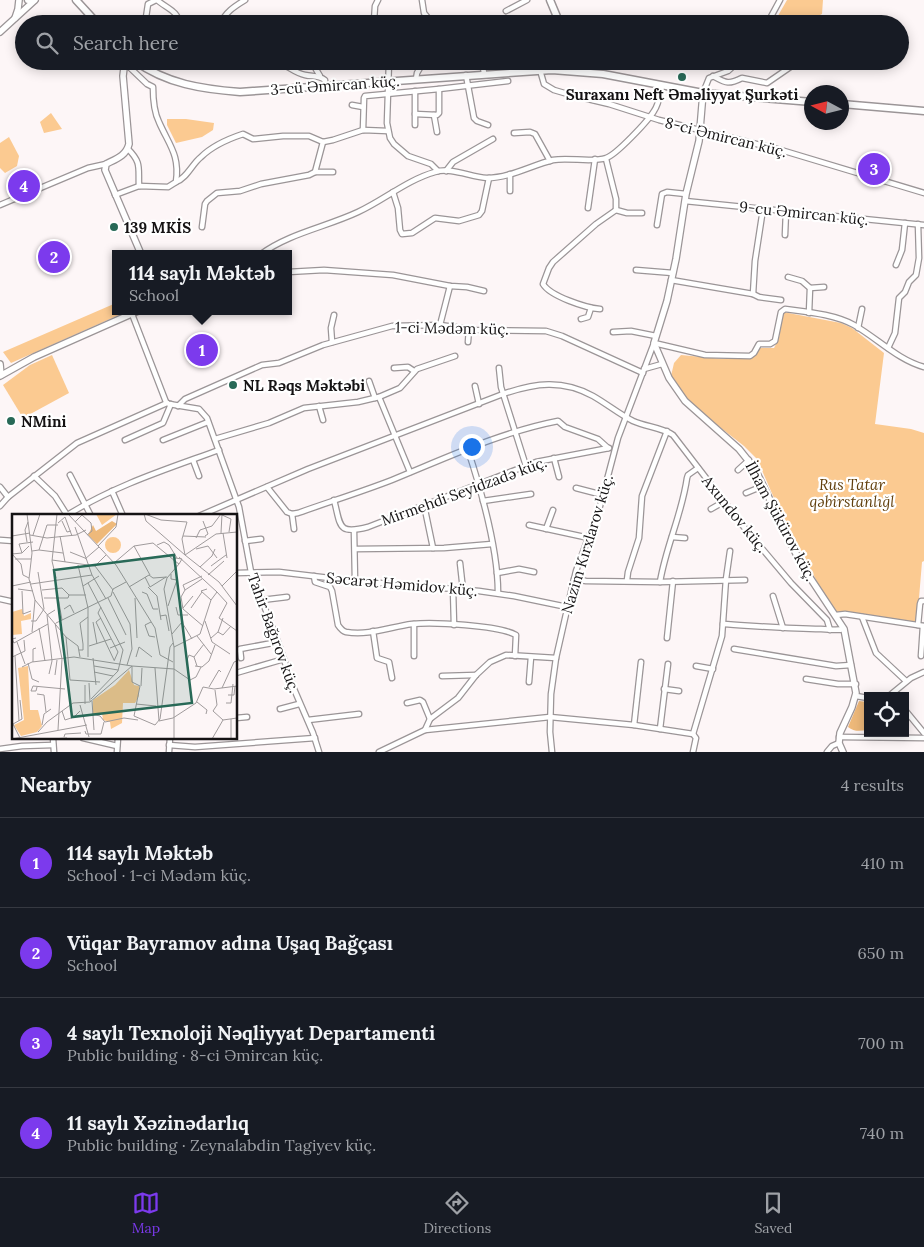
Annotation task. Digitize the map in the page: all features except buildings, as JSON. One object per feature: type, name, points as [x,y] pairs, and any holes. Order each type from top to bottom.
[{"type":"main road","points":[[28,0],[35,0]]},
{"type":"main road","points":[[76,0],[90,15]]},
{"type":"main road","points":[[550,0],[556,15]]},
{"type":"main road","name":"3-cü Əmircan küç.","points":[[150,70],[163,78],[204,88],[240,92],[325,83],[540,70],[570,70],[603,74],[703,93],[804,101]]},
{"type":"main road","points":[[849,105],[924,111]]},
{"type":"street","points":[[16,15],[19,0]]},
{"type":"street","points":[[19,15],[35,0]]},
{"type":"street","points":[[146,15],[148,4],[157,0],[178,15]]},
{"type":"street","points":[[225,15],[245,0]]},
{"type":"street","points":[[375,0],[375,15]]},
{"type":"street","points":[[418,0],[424,0],[426,15]]},
{"type":"street","points":[[506,10],[527,0]]},
{"type":"street","points":[[771,15],[780,0]]},
{"type":"street","points":[[9,25],[15,16]]},
{"type":"street","points":[[0,32],[15,19]]},
{"type":"street","points":[[0,205],[88,168],[106,164],[120,157],[128,149],[129,139],[123,76],[124,70]]},
{"type":"street","points":[[135,70],[153,87],[157,118],[176,156],[176,182]]},
{"type":"street","points":[[296,70],[300,73],[320,76]]},
{"type":"street","points":[[317,70],[325,83],[332,79]]},
{"type":"street","points":[[390,70],[388,131],[394,144],[414,159],[431,164],[438,171]]},
{"type":"street","points":[[416,79],[420,70]]},
{"type":"street","name":"8-ci Əmircan küç.","points":[[540,70],[544,84],[554,90],[609,104],[659,120],[781,150],[924,193]]},
{"type":"street","points":[[729,70],[713,76],[706,83],[703,93],[701,130],[685,197],[673,273],[654,342],[705,354],[750,356],[759,344],[770,344],[775,341],[783,310],[810,313],[843,321],[858,328],[912,363],[924,367]]},
{"type":"street","points":[[713,76],[730,83],[734,83],[742,78],[767,83],[786,70]]},
{"type":"street","points":[[466,75],[474,118],[488,125]]},
{"type":"street","points":[[363,130],[365,96],[508,81]]},
{"type":"street","points":[[266,250],[286,239],[333,223],[358,212],[406,185],[438,171],[489,178],[510,174],[550,161],[606,159],[616,152],[650,116],[659,101],[662,86]]},
{"type":"street","points":[[415,114],[434,115],[439,113],[439,89]]},
{"type":"street","points":[[415,91],[415,125]]},
{"type":"street","points":[[352,105],[363,106]]},
{"type":"street","points":[[434,115],[437,132]]},
{"type":"street","points":[[115,195],[139,186],[164,188],[172,186],[182,179],[202,155],[224,141],[243,134],[254,139],[309,136],[323,142],[363,130],[388,131]]},
{"type":"street","points":[[514,133],[530,132],[535,134],[550,161]]},
{"type":"street","points":[[446,171],[453,162],[493,139]]},
{"type":"street","points":[[316,172],[323,142]]},
{"type":"street","points":[[128,149],[137,158],[139,164],[139,186]]},
{"type":"street","points":[[588,208],[595,159]]},
{"type":"street","points":[[606,159],[616,199],[616,210]]},
{"type":"street","points":[[106,164],[106,174],[139,250]]},
{"type":"street","points":[[202,227],[205,204],[218,193],[240,191],[261,184],[316,172],[333,172]]},
{"type":"street","points":[[510,174],[510,192]]},
{"type":"street","points":[[393,192],[398,208],[400,230],[402,234],[412,233],[434,218],[459,221],[479,215],[482,211],[489,178]]},
{"type":"street","name":"9-cu Əmircan küç.","points":[[657,225],[662,194],[667,192],[685,197],[764,209],[921,225]]},
{"type":"street","points":[[753,294],[755,261],[764,209]]},
{"type":"street","points":[[616,210],[627,214],[642,213]]},
{"type":"street","points":[[600,309],[572,301],[544,287],[543,284],[544,278],[553,262],[596,224],[616,210]]},
{"type":"street","points":[[785,235],[786,211]]},
{"type":"street","points":[[896,265],[902,250],[905,223]]},
{"type":"street","points":[[888,348],[895,333],[900,298],[909,282],[916,275],[921,225]]},
{"type":"street","points":[[292,272],[324,270],[394,275],[484,291]]},
{"type":"street","points":[[636,270],[673,273]]},
{"type":"street","points":[[788,276],[802,280],[810,288],[810,313]]},
{"type":"street","points":[[671,280],[781,300]]},
{"type":"street","points":[[440,325],[450,286]]},
{"type":"street","points":[[810,288],[824,287]]},
{"type":"street","points":[[581,319],[588,317],[592,308]]},
{"type":"street","points":[[858,328],[862,309]]},
{"type":"street","points":[[0,364],[0,376],[34,357],[130,315]]},
{"type":"street","points":[[125,440],[163,423],[168,415],[169,404],[136,315]]},
{"type":"street","points":[[332,342],[331,328],[334,315]]},
{"type":"street","name":"1-ci Mədəm küç.","points":[[178,406],[185,399],[262,365],[280,364],[332,342],[386,327],[440,325],[469,329],[546,331],[643,371]]},
{"type":"street","points":[[468,342],[469,329]]},
{"type":"street","points":[[613,332],[631,331],[656,336]]},
{"type":"street","name":"İlham Şükürov küç.","points":[[654,342],[662,364],[674,387],[685,401],[749,460],[801,564],[844,629],[856,684],[856,696],[839,740]]},
{"type":"street","name":"Nazim Kırxlarov küç.","points":[[552,752],[550,717],[556,658],[574,578],[603,495],[615,448],[654,342]]},
{"type":"street","points":[[215,439],[269,424],[299,410],[358,402],[377,397],[400,388],[414,371],[455,356]]},
{"type":"street","points":[[643,371],[662,364]]},
{"type":"street","points":[[394,368],[408,366],[414,371]]},
{"type":"street","points":[[499,368],[503,394],[526,466]]},
{"type":"street","points":[[369,381],[410,472]]},
{"type":"street","points":[[203,514],[236,499],[503,394],[536,384],[561,386],[593,396],[636,422],[667,431],[642,496],[639,538],[626,580]]},
{"type":"street","points":[[475,386],[479,404]]},
{"type":"street","points":[[0,506],[8,497],[77,443],[169,404]]},
{"type":"street","name":"Tahir Bağırov küç.","points":[[169,404],[199,409],[205,414],[236,499],[251,572],[319,752]]},
{"type":"street","points":[[319,406],[323,420]]},
{"type":"street","points":[[292,514],[516,432],[558,421],[565,427],[598,439],[608,448]]},
{"type":"street","points":[[163,440],[208,422]]},
{"type":"street","name":"Axundov küç.","points":[[667,431],[679,442],[725,502],[791,582],[827,620],[830,630]]},
{"type":"street","name":"Mirmehdi Seyidzadə küç.","points":[[354,531],[526,466],[554,458],[615,448]]},
{"type":"street","points":[[70,514],[112,491],[219,450]]},
{"type":"street","points":[[468,450],[483,501],[497,573],[498,593]]},
{"type":"street","points":[[554,458],[559,477]]},
{"type":"street","points":[[193,460],[199,476]]},
{"type":"street","points":[[738,470],[749,460]]},
{"type":"street","points":[[660,582],[662,568],[682,506],[688,475],[698,468]]},
{"type":"street","points":[[70,475],[90,514]]},
{"type":"street","points":[[34,476],[54,496],[66,514]]},
{"type":"street","points":[[746,493],[763,486]]},
{"type":"street","points":[[0,487],[8,497]]},
{"type":"street","points":[[267,487],[275,494],[284,508],[292,514],[294,529]]},
{"type":"street","points":[[576,488],[603,495]]},
{"type":"street","points":[[112,491],[122,514]]},
{"type":"street","points":[[483,501],[532,494]]},
{"type":"street","points":[[334,500],[341,526],[348,531],[354,531],[355,581]]},
{"type":"street","points":[[711,509],[725,502]]},
{"type":"street","points":[[424,505],[433,548]]},
{"type":"street","points":[[546,529],[553,510]]},
{"type":"street","points":[[528,524],[588,538]]},
{"type":"street","points":[[672,537],[685,538]]},
{"type":"street","points":[[245,541],[262,539]]},
{"type":"street","points":[[355,549],[433,548],[492,544]]},
{"type":"street","points":[[692,734],[720,646],[730,551]]},
{"type":"street","points":[[460,563],[463,590]]},
{"type":"street","points":[[497,573],[520,569],[534,572]]},
{"type":"street","name":"Səcarət Həmidov küç.","points":[[238,573],[279,572],[355,581],[498,593],[567,607]]},
{"type":"street","points":[[314,576],[315,582],[330,587],[338,625],[345,632],[373,631],[414,624],[480,626],[513,633],[517,637],[515,656]]},
{"type":"street","points":[[574,578],[586,581],[626,580],[660,582],[745,580]]},
{"type":"street","points":[[667,638],[673,581]]},
{"type":"street","points":[[453,589],[454,625]]},
{"type":"street","points":[[773,596],[783,628]]},
{"type":"street","points":[[262,600],[287,597]]},
{"type":"street","points":[[921,656],[922,625],[920,604],[921,601],[924,601]]},
{"type":"street","points":[[836,615],[846,614],[922,625]]},
{"type":"street","points":[[862,617],[876,653],[906,681]]},
{"type":"street","points":[[414,624],[414,656]]},
{"type":"street","points":[[723,624],[830,630],[844,629]]},
{"type":"street","points":[[373,631],[377,658],[389,662],[392,678]]},
{"type":"street","points":[[241,658],[240,649],[278,642]]},
{"type":"street","points":[[734,649],[836,666],[852,665]]},
{"type":"street","points":[[425,730],[430,719],[458,698],[476,675],[498,657],[506,655],[556,658]]},
{"type":"street","points":[[529,682],[531,657]]},
{"type":"street","points":[[238,671],[284,659]]},
{"type":"street","points":[[634,725],[641,662]]},
{"type":"street","points":[[660,729],[668,664]]},
{"type":"street","points":[[696,666],[713,669]]},
{"type":"street","points":[[894,692],[906,681],[924,672]]},
{"type":"street","points":[[442,676],[476,675]]},
{"type":"street","points":[[806,679],[838,684],[856,684]]},
{"type":"street","points":[[664,689],[679,691]]},
{"type":"street","points":[[856,696],[864,697]]},
{"type":"street","points":[[407,703],[420,700],[423,702],[430,719]]},
{"type":"street","points":[[280,709],[300,704]]},
{"type":"street","points":[[308,720],[359,714]]},
{"type":"street","points":[[909,715],[924,733]]},
{"type":"street","points":[[238,718],[247,717]]},
{"type":"street","points":[[379,752],[425,730],[550,717],[634,725],[692,734],[696,738],[694,752]]},
{"type":"street","points":[[170,745],[195,747],[315,738]]},
{"type":"street","points":[[827,752],[839,740],[924,738]]},
{"type":"street","points":[[53,740],[54,752]]},
{"type":"street","points":[[89,740],[117,749]]},
{"type":"street","points":[[169,752],[170,740]]},
{"type":"street","points":[[839,740],[844,752]]},
{"type":"street","points":[[3,750],[53,745]]},
{"type":"green space","points":[[787,0],[823,0],[822,14],[820,15],[778,15]]},
{"type":"green space","points":[[51,113],[62,129],[44,133],[40,122]]},
{"type":"green space","points":[[167,119],[186,119],[214,123],[213,130],[202,137],[176,143],[167,125]]},
{"type":"green space","points":[[9,137],[19,156],[17,166],[5,173],[0,168],[0,143]]},
{"type":"green space","points":[[112,305],[112,315],[119,315],[11,363],[3,352]]},
{"type":"green space","name":"Rus Tatar qəbirstanlığl","points":[[783,312],[841,323],[852,328],[884,353],[875,424],[911,429],[924,433],[924,561],[922,562],[917,622],[832,611],[774,498],[757,459],[744,446],[694,407],[685,398],[671,376],[674,363],[681,355],[723,359],[752,357],[759,348],[774,348],[779,338]]},
{"type":"green space","points":[[52,355],[69,393],[23,418],[3,385],[30,365]]},
{"type":"shaded area","points":[[859,701],[864,702],[864,730],[850,729],[848,727]]},
{"type":"place","name":"Suraxanı Neft Əməliyyat Şurkəti","points":[[682,77]]},
{"type":"place","name":"4 saylı Texnoloji Nəqliyyat Departamenti","points":[[874,169]]},
{"type":"place","name":"11 saylı Xəzinədarlıq","points":[[24,186]]},
{"type":"place","name":"139 MKİS","points":[[114,227]]},
{"type":"place","name":"Vüqar Bayramov adına Uşaq Bağçası","points":[[54,257]]},
{"type":"place","name":"114 saylı Məktəb","points":[[202,350]]},
{"type":"place","name":"NL Rəqs Məktəbi","points":[[233,385]]},
{"type":"place","name":"NMini","points":[[11,421]]}]
